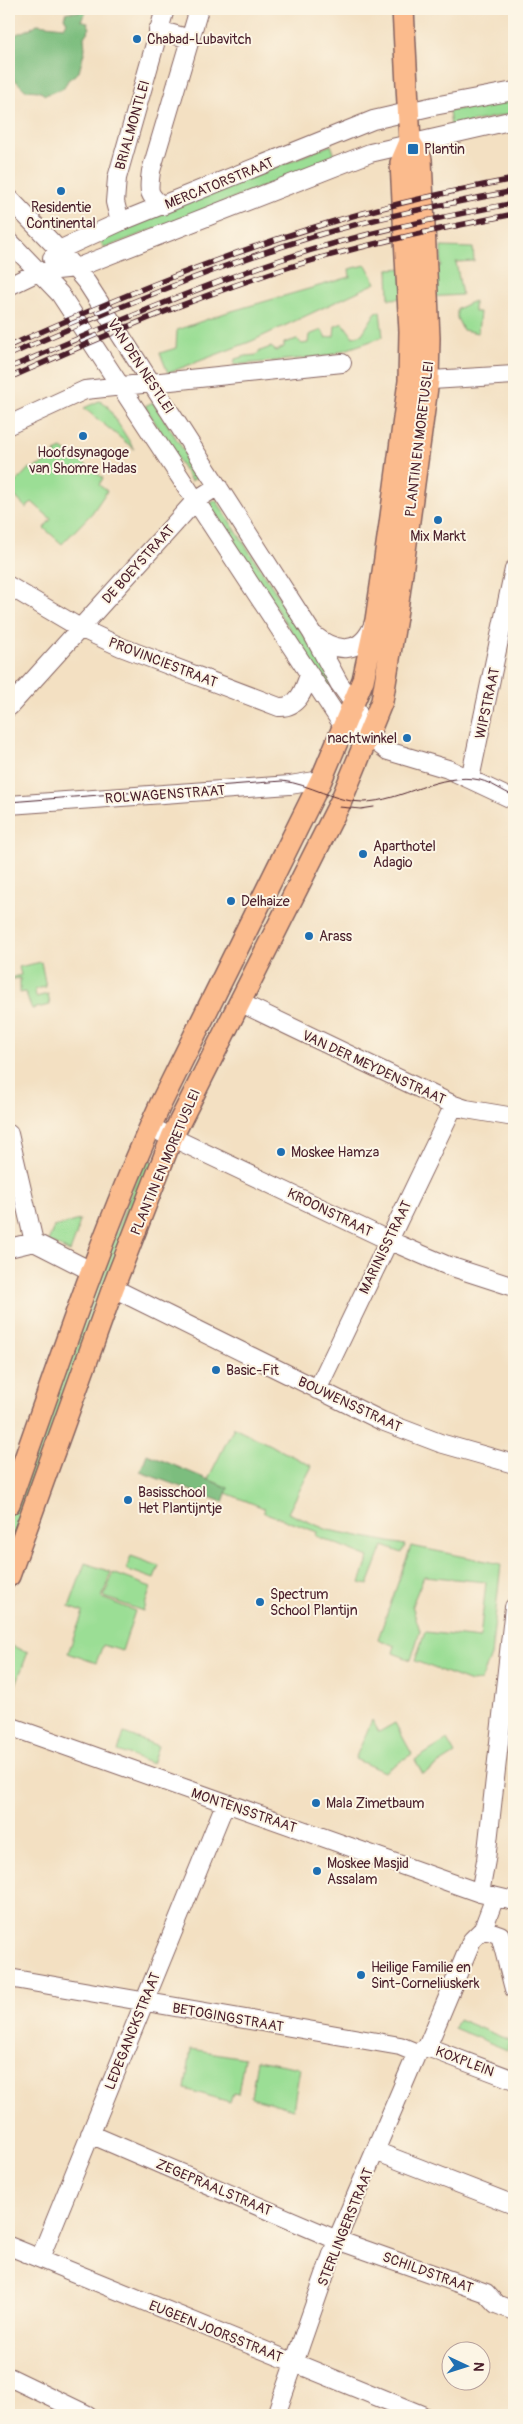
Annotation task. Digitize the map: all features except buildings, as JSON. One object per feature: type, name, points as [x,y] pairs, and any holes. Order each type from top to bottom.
[{"type":"main road","name":"PLANTIN EN MORETUSLEI","points":[[9,1576],[113,1288],[172,1137],[339,807],[382,701],[388,673],[418,381],[410,331],[400,162],[410,142],[404,9]]},
{"type":"main road","name":"PLANTIN EN MORETUSLEI","points":[[9,1504],[92,1271],[150,1127],[321,780],[363,680],[376,620],[418,381]]},
{"type":"street","name":"BRIALMONTLEI","points":[[120,222],[114,202],[117,178],[164,9]]},
{"type":"street","points":[[162,206],[151,197],[149,189],[151,171],[199,9]]},
{"type":"street","points":[[158,30],[190,39]]},
{"type":"street","name":"MERCATORSTRAAT","points":[[38,272],[59,250],[120,222],[373,120],[514,92]]},
{"type":"street","name":"MERCATORSTRAAT","points":[[9,286],[38,272],[76,268],[370,153],[410,142],[514,120]]},
{"type":"street","name":"VAN DEN NESTLEI","points":[[9,198],[76,268],[159,382],[218,486],[312,633],[339,683],[354,704]]},
{"type":"street","name":"VAN DEN NESTLEI","points":[[9,241],[60,294],[344,727]]},
{"type":"street","points":[[9,425],[85,390],[342,363]]},
{"type":"street","points":[[418,381],[514,375]]},
{"type":"street","points":[[196,500],[218,486]]},
{"type":"street","name":"DE BOEYSTRAAT","points":[[9,708],[196,500]]},
{"type":"street","name":"WIPSTRAAT","points":[[470,779],[514,569]]},
{"type":"street","name":"PROVINCIESTRAAT","points":[[9,586],[80,628],[121,647],[279,707],[286,707],[297,701],[309,675]]},
{"type":"street","points":[[312,633],[334,648],[354,647],[364,640],[376,620]]},
{"type":"street","points":[[354,704],[367,735]]},
{"type":"street","points":[[344,727],[367,735],[388,751],[448,769],[514,800]]},
{"type":"street","name":"ROLWAGENSTRAAT","points":[[9,805],[290,784],[321,780]]},
{"type":"street","name":"VAN DER MEYDENSTRAAT","points":[[239,1002],[454,1105],[466,1109],[514,1117]]},
{"type":"street","name":"MARINISSTRAAT","points":[[317,1390],[454,1105]]},
{"type":"street","name":"KROONSTRAAT","points":[[150,1127],[388,1240],[446,1265],[514,1287]]},
{"type":"street","points":[[9,1134],[34,1242]]},
{"type":"street","points":[[9,1248],[34,1242],[92,1271]]},
{"type":"street","name":"BOUWENSSTRAAT","points":[[113,1288],[382,1421],[440,1443],[514,1464]]},
{"type":"street","name":"KOXPLEIN","points":[[514,1607],[486,1860],[488,1895],[483,1929],[472,1940],[422,2050],[514,2080]]},
{"type":"street","name":"MONTENSSTRAAT","points":[[9,1726],[225,1804],[488,1895],[514,1900]]},
{"type":"street","name":"LEDEGANCKSTRAAT","points":[[40,2258],[225,1804]]},
{"type":"street","points":[[483,1929],[500,1935],[514,1989]]},
{"type":"street","name":"BETOGINGSTRAAT","points":[[9,1978],[422,2050]]},
{"type":"street","name":"STERLINGERSTRAAT","points":[[276,2415],[337,2240],[375,2151],[422,2050]]},
{"type":"street","name":"ZEGEPRAALSTRAAT","points":[[90,2134],[337,2240]]},
{"type":"street","points":[[375,2151],[514,2205]]},
{"type":"street","name":"SCHILDSTRAAT","points":[[337,2240],[486,2293],[496,2304],[514,2311]]},
{"type":"street","name":"EUGEEN JOORSSTRAAT","points":[[9,2246],[422,2415]]},
{"type":"street","points":[[9,2377],[88,2415]]},
{"type":"green space","points":[[77,9],[88,9],[81,20],[87,22],[90,28],[84,37],[85,49],[79,72],[68,80],[64,88],[45,95],[39,91],[25,90],[9,74],[9,39],[37,24],[64,27],[67,22],[64,17],[67,12],[79,12]]},
{"type":"green space","points":[[514,99],[514,113],[451,126],[449,111]]},
{"type":"green space","points":[[331,145],[336,158],[105,248],[98,239]]},
{"type":"green space","points":[[441,247],[473,248],[474,261],[456,262],[462,295],[389,299],[388,269],[441,266]]},
{"type":"green space","points":[[366,265],[376,283],[252,341],[168,373],[160,353],[176,348],[177,330],[225,313],[350,277],[349,269]]},
{"type":"green space","points":[[474,301],[474,312],[480,312],[478,333],[463,330],[457,318],[457,309]]},
{"type":"green space","points":[[380,311],[383,337],[327,356],[234,365],[235,359],[257,355],[260,351],[271,347],[276,351],[284,347],[284,343],[297,339],[302,344],[308,343],[309,335],[322,330],[326,338],[334,336],[335,326],[343,323],[353,337],[362,334],[376,312]]},
{"type":"green space","points":[[99,401],[106,404],[134,449],[84,408]]},
{"type":"green space","points":[[153,402],[200,476],[191,481],[145,406]]},
{"type":"green space","points":[[62,449],[70,455],[72,454],[103,478],[99,485],[107,491],[92,513],[62,544],[44,528],[51,519],[32,502],[26,508],[9,490],[29,468],[31,469],[56,458],[55,452]]},
{"type":"green space","points":[[216,500],[336,685],[330,690],[208,505]]},
{"type":"green space","points":[[41,962],[46,987],[35,989],[36,997],[48,994],[50,1005],[32,1009],[25,992],[20,993],[20,978],[13,979],[13,977],[21,975],[19,967]]},
{"type":"green space","points":[[144,1158],[157,1163],[9,1556],[9,1521]]},
{"type":"green space","points":[[80,1220],[70,1252],[48,1241],[54,1227]]},
{"type":"green space","points":[[234,1427],[312,1466],[288,1513],[328,1530],[405,1545],[402,1553],[383,1546],[368,1585],[360,1583],[369,1557],[316,1536],[317,1532],[263,1512],[264,1508],[226,1493],[228,1488],[208,1479]]},
{"type":"green space","points":[[147,1454],[228,1488],[223,1502],[140,1472]]},
{"type":"green space","points":[[411,1546],[501,1564],[491,1656],[481,1681],[471,1682],[415,1661],[425,1632],[480,1638],[486,1582],[424,1576],[412,1605],[420,1631],[411,1660],[393,1653],[395,1646],[378,1639]]},
{"type":"green space","points":[[131,1556],[159,1566],[154,1579],[126,1569]]},
{"type":"green space","points":[[85,1563],[111,1572],[102,1598],[135,1611],[122,1651],[103,1645],[96,1663],[68,1653],[83,1612],[69,1607]]},
{"type":"green space","points":[[113,1573],[151,1587],[143,1611],[104,1597]]},
{"type":"green space","points":[[9,1645],[28,1652],[14,1690],[9,1687]]},
{"type":"green space","points":[[372,1720],[379,1732],[395,1723],[412,1754],[384,1772],[355,1759]]},
{"type":"green space","points":[[124,1733],[158,1746],[152,1764],[118,1751]]},
{"type":"green space","points":[[447,1740],[455,1754],[423,1774],[415,1760]]},
{"type":"green space","points":[[458,2019],[511,2041],[507,2050],[454,2028]]},
{"type":"green space","points":[[191,2049],[244,2058],[238,2094],[233,2093],[230,2102],[185,2089]]},
{"type":"green space","points":[[257,2060],[300,2068],[293,2109],[251,2097]]},
{"type":"tram line","points":[[9,802],[282,781],[342,799],[363,802],[377,801],[435,783],[465,778],[484,781],[514,796]]},
{"type":"tram line","points":[[339,807],[361,809],[374,807]]},
{"type":"railway","points":[[9,346],[159,282],[273,240],[387,207],[514,179]]},
{"type":"railway","points":[[9,355],[160,291],[276,248],[365,222],[514,191]]},
{"type":"railway","points":[[9,368],[181,296],[286,258],[428,220],[514,203]]},
{"type":"railway","points":[[9,378],[148,318],[290,267],[374,244],[514,214]]},
{"type":"place","name":"Chabad-Lubavitch","points":[[137,39]]},
{"type":"place","name":"Plantin","points":[[413,149]]},
{"type":"place","name":"Residentie Continental","points":[[61,191]]},
{"type":"place","name":"Hoofdsynagoge van Shomre Hadas","points":[[83,436]]},
{"type":"place","name":"Mix Markt","points":[[438,520]]},
{"type":"place","name":"nachtwinkel","points":[[407,738]]},
{"type":"place","name":"Aparthotel Adagio","points":[[363,854]]},
{"type":"place","name":"Delhaize","points":[[231,901]]},
{"type":"place","name":"Arass","points":[[309,936]]},
{"type":"place","name":"Moskee Hamza","points":[[281,1152]]},
{"type":"place","name":"Basic-Fit","points":[[216,1370]]},
{"type":"place","name":"Basisschool Het Plantijntje","points":[[128,1500]]},
{"type":"place","name":"Spectrum School Plantijn","points":[[260,1602]]},
{"type":"place","name":"Mala Zimetbaum","points":[[316,1803]]},
{"type":"place","name":"Moskee Masjid Assalam","points":[[317,1871]]},
{"type":"place","name":"Heilige Familie en Sint-Corneliuskerk","points":[[361,1975]]}]
